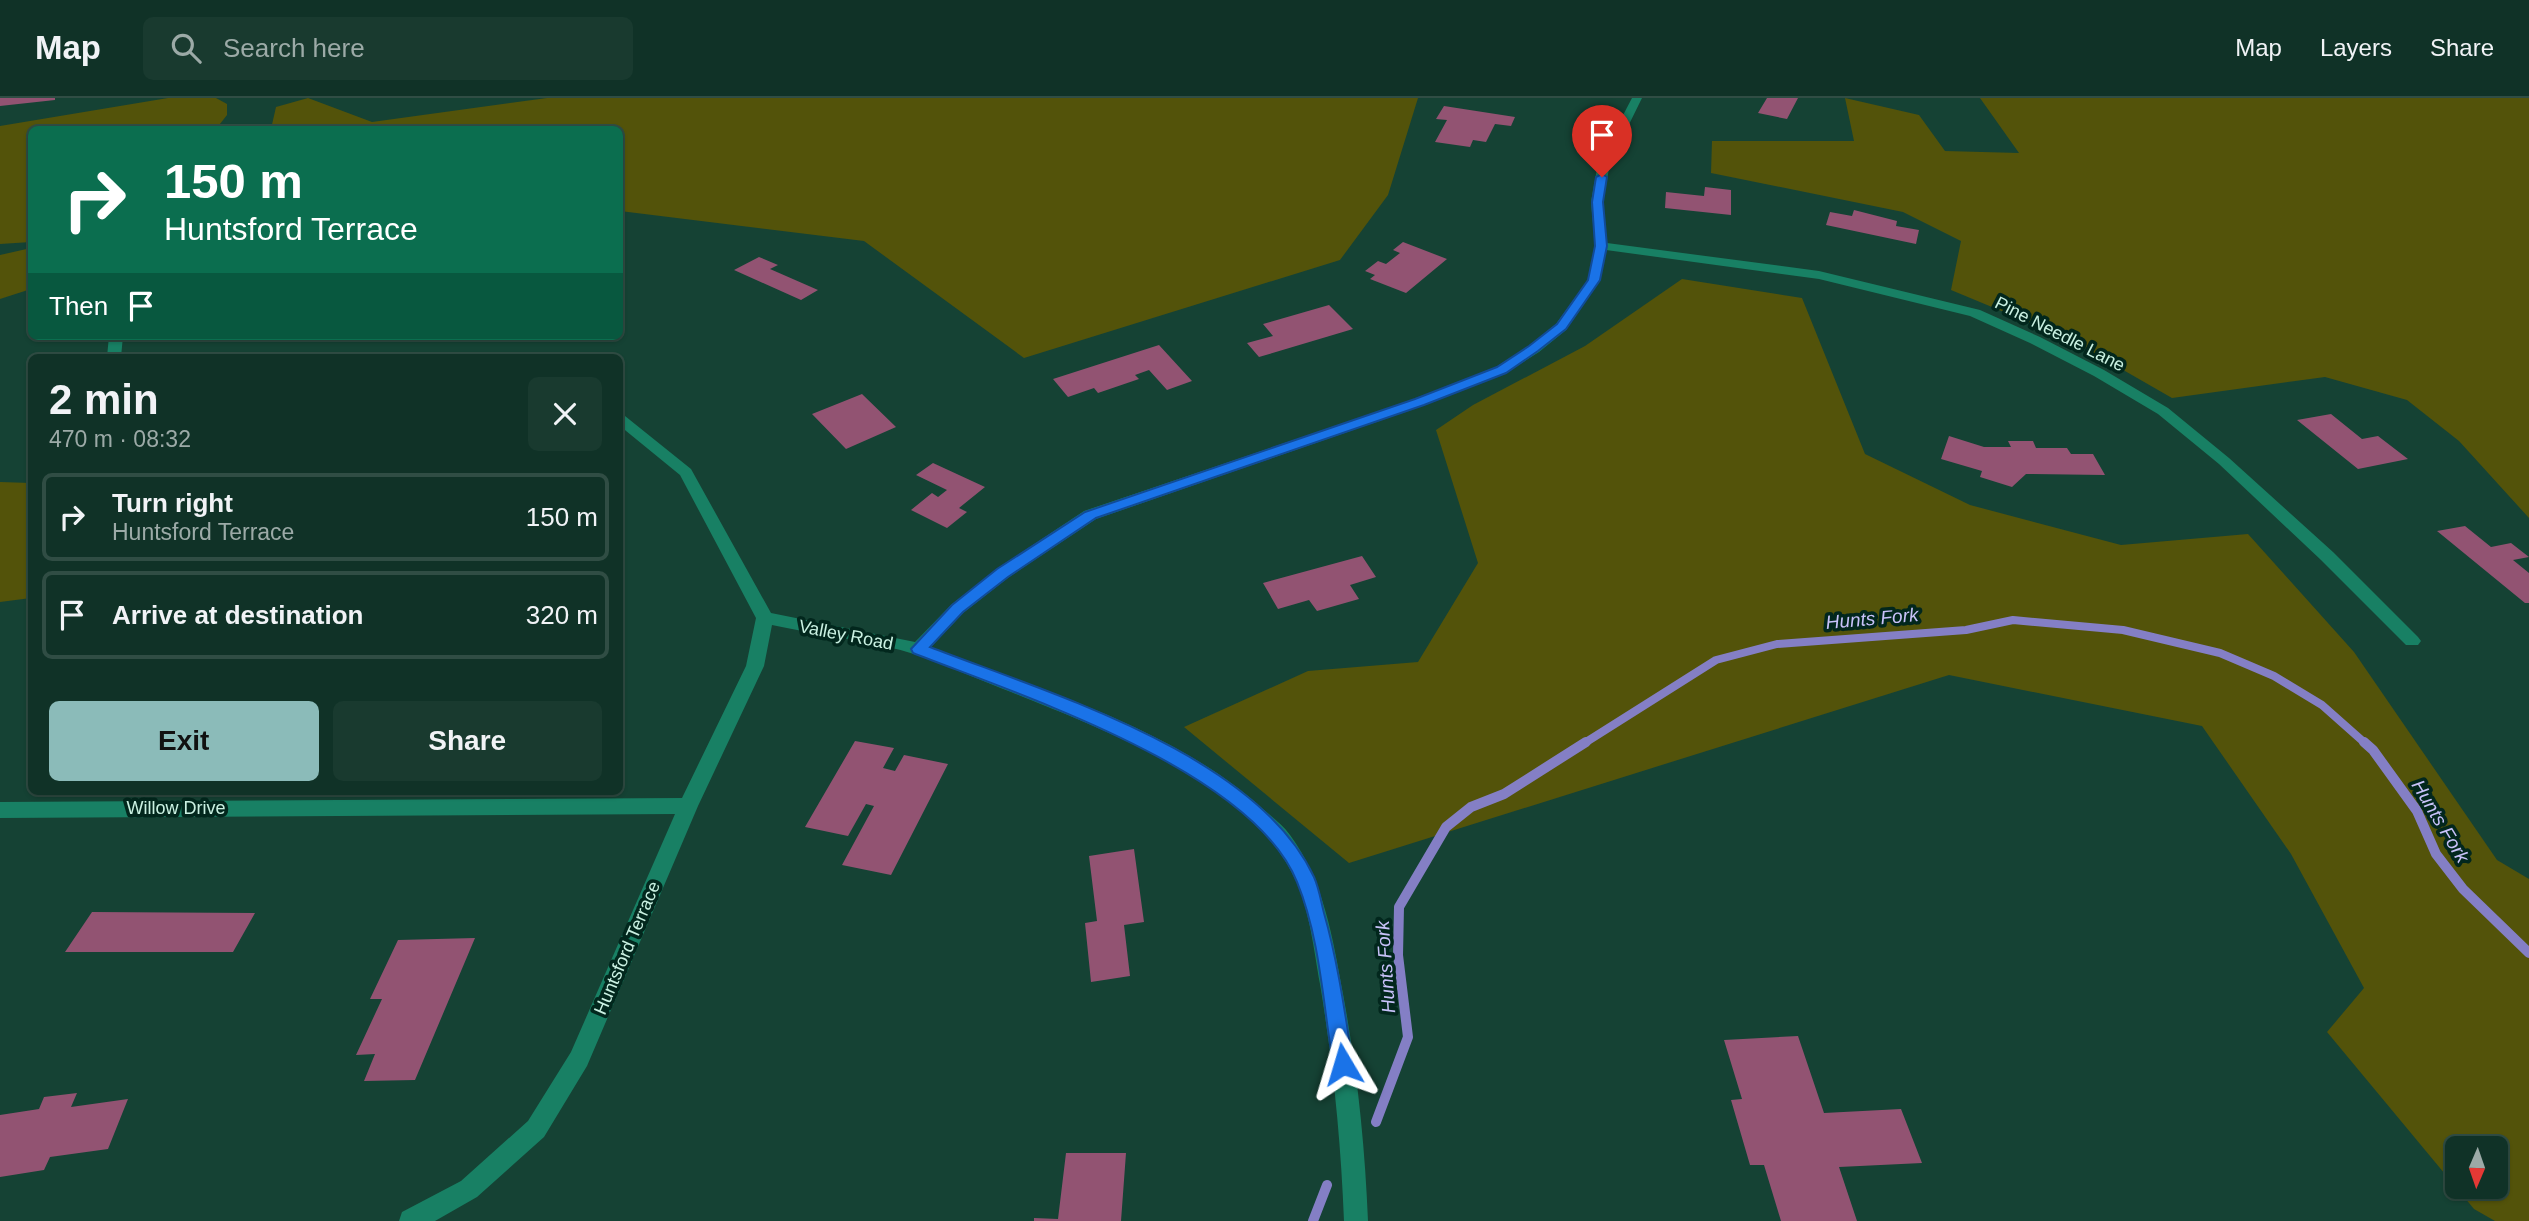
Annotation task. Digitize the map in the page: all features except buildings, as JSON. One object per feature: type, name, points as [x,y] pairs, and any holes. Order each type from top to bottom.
[{"type":"street","points":[[919,649],[957,608],[1003,573],[1090,515],[1420,402],[1501,370],[1561,327],[1594,280],[1601,246],[1597,202],[1604,163],[1637,98]]},
{"type":"street","name":"Pine Needle Lane","points":[[1601,246],[1819,275],[1975,313],[2035,340],[2099,373],[2171,417],[2224,461],[2327,556],[2412,641]]},
{"type":"street","points":[[623,421],[686,472],[765,618]]},
{"type":"street","name":"Valley Road","points":[[765,618],[919,649],[1099,720],[1185,763],[1239,799],[1282,839],[1306,880],[1324,945],[1340,1037],[1356,1221]]},
{"type":"street","name":"Huntsford Terrace","points":[[411,1221],[469,1189],[536,1129],[579,1059],[688,806],[755,666],[765,618]]},
{"type":"street","points":[[45,808],[53,795]]},
{"type":"street","name":"Willow Drive","points":[[0,810],[688,806]]},
{"type":"shaded area","points":[[168,98],[216,98],[227,104],[227,115],[218,126],[28,126],[28,242],[0,244],[0,126]]},
{"type":"shaded area","points":[[308,98],[372,122],[547,98],[1418,98],[1388,195],[1340,260],[1024,358],[864,241],[623,211],[623,126],[272,126],[276,107]]},
{"type":"shaded area","points":[[1845,98],[1919,115],[1945,151],[2019,153],[1980,98],[2529,98],[2529,518],[2459,441],[2407,400],[2325,377],[2172,398],[2071,340],[1951,290],[1961,241],[1903,212],[1711,173],[1712,141],[1854,141]]},
{"type":"shaded area","points":[[28,249],[28,290],[0,299],[0,255]]},
{"type":"shaded area","points":[[1682,279],[1802,298],[1865,454],[1970,505],[2121,545],[2248,534],[2354,652],[2497,860],[2529,879],[2529,1221],[2495,1221],[2474,1209],[2466,1199],[2508,1199],[2508,1136],[2445,1136],[2445,1174],[2327,1032],[2364,988],[2291,854],[2202,726],[1949,675],[1349,863],[1184,727],[1308,671],[1418,662],[1478,563],[1436,430],[1473,405],[1585,346]]},
{"type":"shaded area","points":[[0,482],[28,483],[28,598],[0,602]]},
{"type":"waterway","name":"Hunts Fork","points":[[1583,744],[1716,660],[1777,644],[1966,630],[2013,620],[2123,630],[2220,653],[2274,676],[2322,705],[2366,744]]},
{"type":"waterway","name":"Hunts Fork","points":[[1376,1122],[1408,1037],[1398,955],[1399,907],[1446,827],[1471,807],[1504,794],[1586,742]]},
{"type":"waterway","name":"Hunts Fork","points":[[2364,742],[2373,750],[2417,811],[2436,854],[2463,889],[2529,953]]},
{"type":"waterway","name":"Hunts Fork","points":[[1313,1221],[1327,1185]]},
{"type":"route","points":[[1343,1064],[1324,945],[1306,880],[1282,839],[1239,799],[1185,763],[1099,720],[919,649],[957,608],[1003,573],[1090,515],[1420,402],[1501,370],[1534,349],[1561,327],[1594,280],[1601,246],[1597,202],[1602,177]]}]
